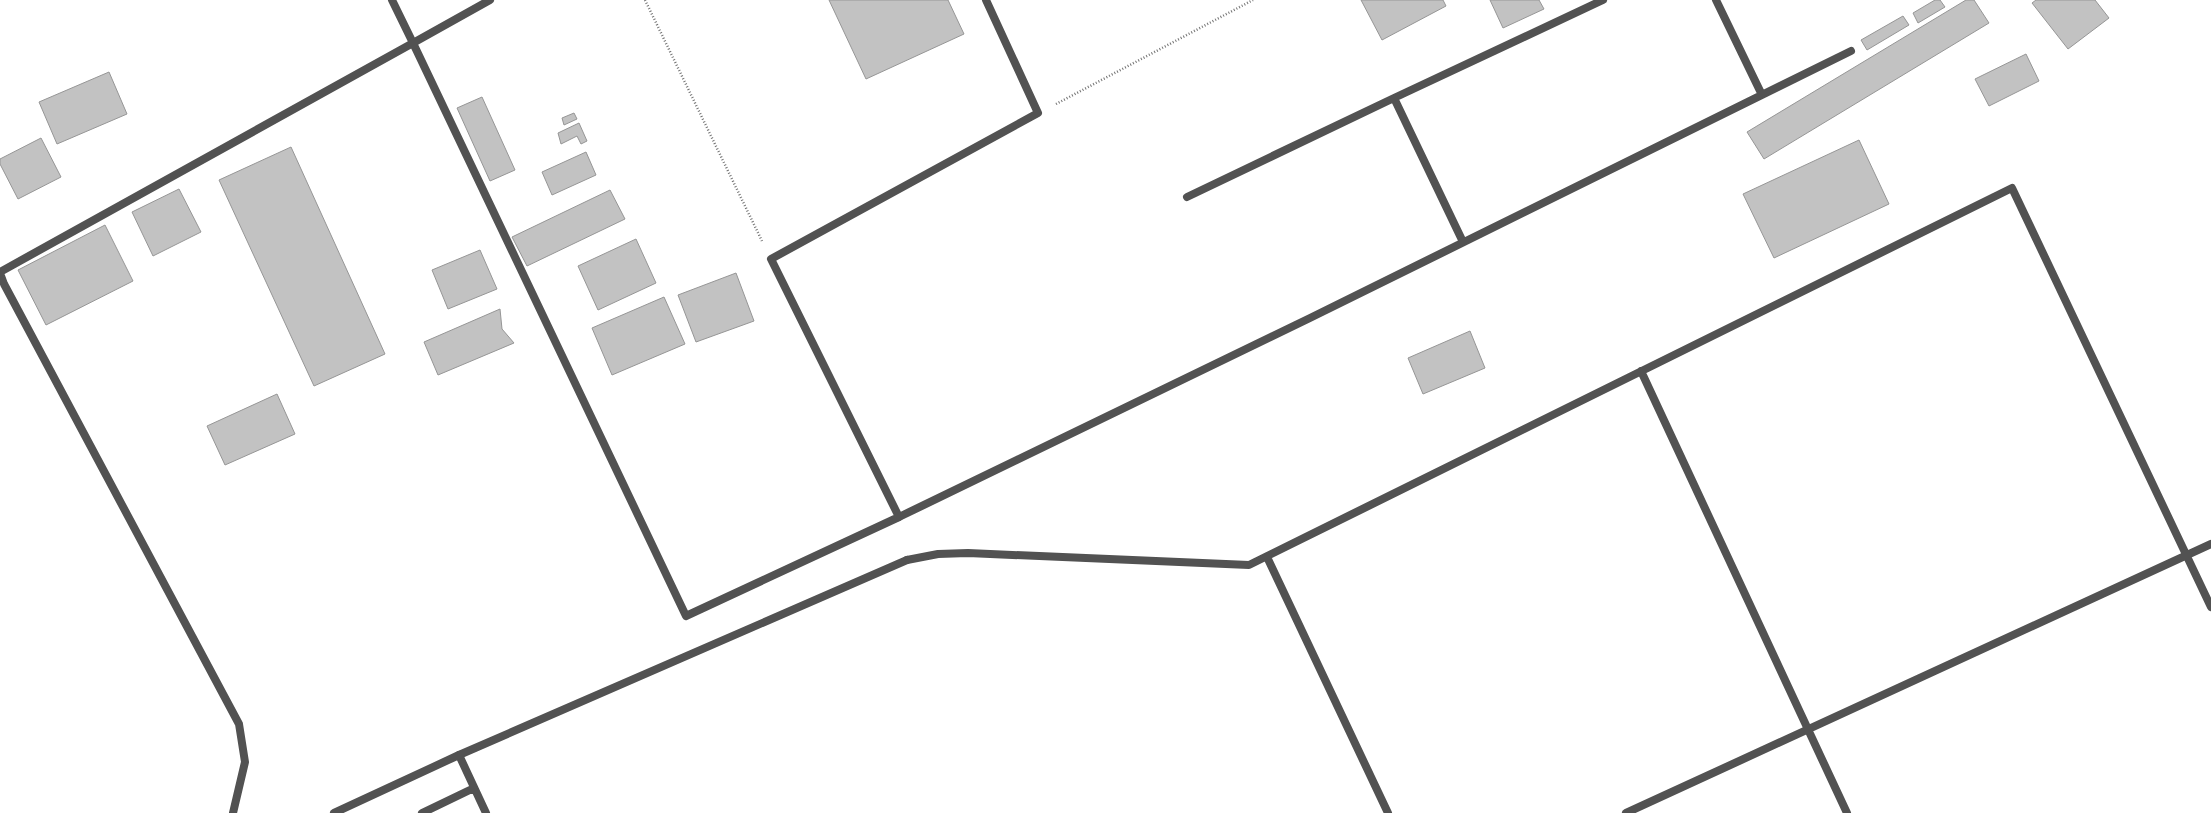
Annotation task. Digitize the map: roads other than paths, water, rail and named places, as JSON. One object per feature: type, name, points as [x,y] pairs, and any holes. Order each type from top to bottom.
[{"type":"street","points":[[392,0],[414,43],[686,616],[899,517],[1851,51]]},
{"type":"street","points":[[233,813],[245,762],[239,724],[2,285],[0,273],[490,0]]},
{"type":"street","points":[[899,517],[771,259],[1038,113],[986,0]]},
{"type":"street","points":[[1187,197],[1603,0]]},
{"type":"street","points":[[1716,0],[1762,95]]},
{"type":"street","points":[[1394,98],[1463,242]]},
{"type":"street","points":[[334,813],[459,755],[907,560],[938,554],[968,553],[1249,565],[2012,188],[2211,607]]},
{"type":"street","points":[[1641,371],[1847,813]]},
{"type":"street","points":[[1626,813],[2211,544]]},
{"type":"street","points":[[1267,557],[1388,813]]},
{"type":"street","points":[[459,755],[486,813]]},
{"type":"street","points":[[422,813],[474,788]]}]
